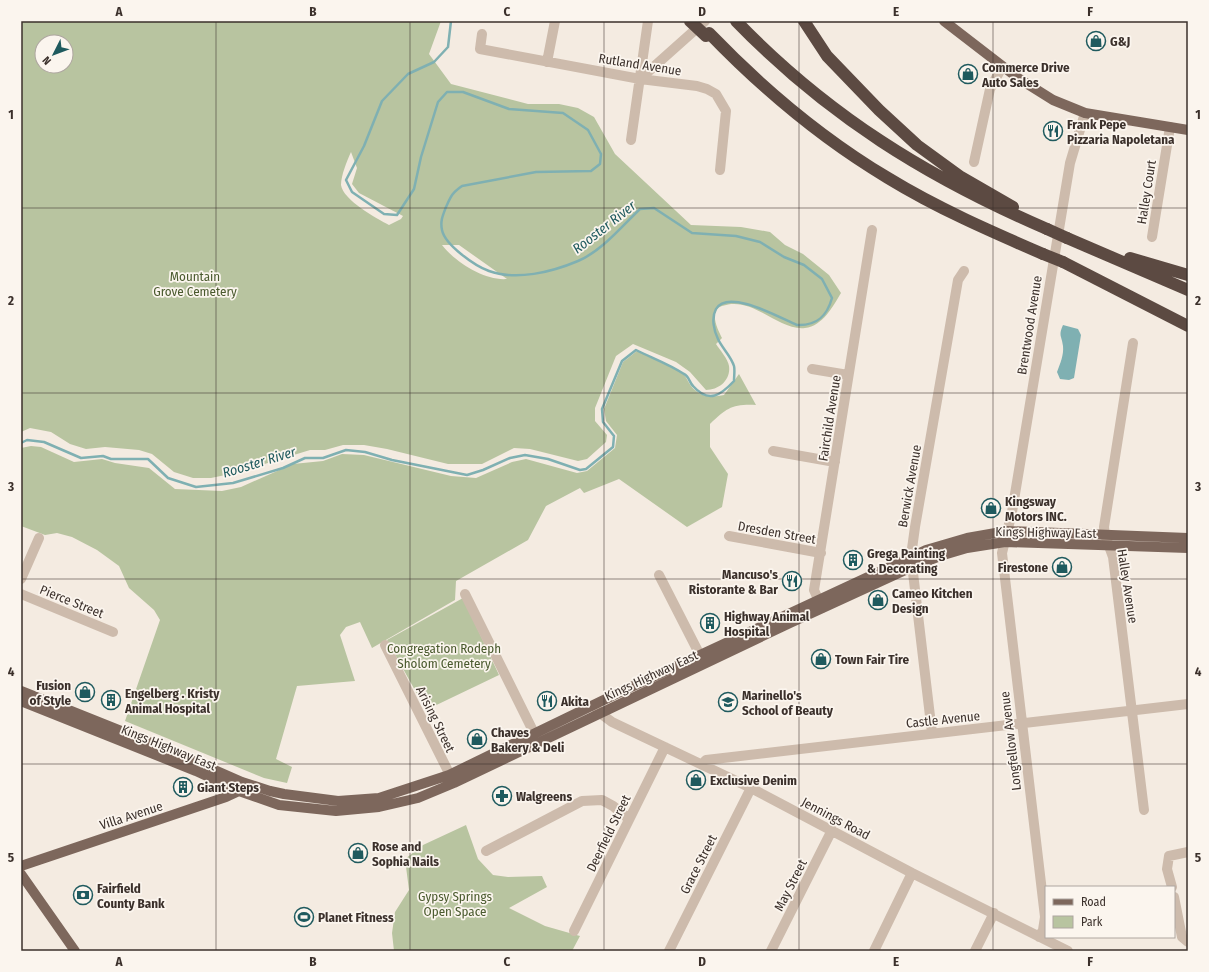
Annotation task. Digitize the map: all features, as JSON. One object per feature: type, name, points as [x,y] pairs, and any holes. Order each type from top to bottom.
[{"type":"highway","points":[[689,21],[707,34],[750,74],[817,130],[889,179],[940,207],[1043,254],[1188,316]]},
{"type":"highway","points":[[698,21],[707,34]]},
{"type":"highway","points":[[736,21],[807,87],[881,143],[955,186],[1067,238],[1188,290]]},
{"type":"highway","points":[[804,21],[827,56],[879,110],[917,145],[961,176],[1047,229]]},
{"type":"highway","points":[[1067,238],[1188,275]]},
{"type":"highway","points":[[1063,262],[1188,326]]},
{"type":"main road","points":[[944,21],[1002,67],[1033,89],[1085,113],[1188,130]]},
{"type":"main road","name":"Kings Highway East","points":[[597,709],[705,665],[911,556],[967,538],[1007,532],[1188,538]]},
{"type":"main road","name":"Kings Highway East","points":[[21,691],[171,751],[279,805],[336,810],[379,807],[418,798],[452,779],[597,709],[700,655],[912,567],[967,548],[1005,542],[1188,548]]},
{"type":"main road","name":"Kings Highway East","points":[[21,701],[196,771],[240,786]]},
{"type":"main road","name":"Villa Avenue","points":[[21,866],[151,823],[240,786]]},
{"type":"main road","points":[[21,874],[75,951]]},
{"type":"street","points":[[547,62],[555,21]]},
{"type":"street","points":[[631,140],[648,21]]},
{"type":"street","points":[[640,79],[706,21]]},
{"type":"street","name":"Rutland Avenue","points":[[482,34],[480,49],[640,79],[697,86],[716,94],[726,111],[720,170]]},
{"type":"street","points":[[974,162],[990,90],[1002,67]]},
{"type":"street","name":"Brentwood Avenue","points":[[1005,542],[1070,159],[1085,113]]},
{"type":"street","name":"Halley Court","points":[[1152,237],[1170,128]]},
{"type":"street","name":"Fairchild Avenue","points":[[820,605],[814,590],[872,230]]},
{"type":"street","name":"Berwick Avenue","points":[[932,733],[911,556],[958,280],[964,270]]},
{"type":"street","name":"Halley Avenue","points":[[1133,343],[1104,527],[1105,535],[1113,557],[1144,810]]},
{"type":"street","points":[[812,369],[848,375]]},
{"type":"street","points":[[773,451],[835,462]]},
{"type":"street","name":"Dresden Street","points":[[728,536],[821,553]]},
{"type":"street","points":[[21,579],[39,538]]},
{"type":"street","name":"Longfellow Avenue","points":[[1005,542],[1002,553],[1021,724],[1045,916],[1043,930],[1039,937]]},
{"type":"street","points":[[658,575],[705,665]]},
{"type":"street","name":"Pierce Street","points":[[21,594],[113,632]]},
{"type":"street","points":[[465,594],[537,738]]},
{"type":"street","name":"Arising Street","points":[[385,645],[452,779]]},
{"type":"street","name":"Castle Avenue","points":[[702,764],[706,760],[1188,704]]},
{"type":"street","name":"Jennings Road","points":[[597,709],[612,722],[751,788],[912,873],[1068,951]]},
{"type":"street","name":"Deerfield Street","points":[[574,931],[665,747]]},
{"type":"street","name":"Grace Street","points":[[669,951],[751,788]]},
{"type":"street","points":[[486,851],[582,801],[602,800],[613,806],[629,819]]},
{"type":"street","name":"May Street","points":[[771,951],[832,830]]},
{"type":"street","points":[[1172,886],[1167,868],[1169,856],[1188,852]]},
{"type":"street","points":[[874,951],[912,873]]},
{"type":"street","points":[[1175,902],[1182,937],[1188,942]]},
{"type":"street","points":[[975,951],[994,913]]},
{"type":"green space","name":"Mountain Grove Cemetery","points":[[21,21],[441,21],[429,54],[451,84],[528,104],[559,104],[578,108],[594,117],[615,154],[691,225],[741,227],[770,232],[785,245],[803,254],[829,275],[841,293],[827,315],[817,324],[805,328],[785,324],[744,305],[733,304],[718,308],[715,321],[722,338],[716,344],[727,360],[729,371],[726,380],[720,386],[711,390],[706,390],[690,372],[676,362],[633,344],[616,356],[595,408],[595,421],[607,435],[606,442],[587,459],[578,461],[530,449],[514,448],[482,464],[448,464],[387,449],[364,445],[343,445],[325,450],[310,450],[235,473],[211,478],[193,478],[174,472],[152,454],[139,450],[105,447],[86,449],[70,444],[51,432],[30,428],[21,432]],"holes":[[[351,152],[357,168],[352,184],[359,193],[403,216],[401,219],[389,225],[361,208],[343,191],[341,181]],[[442,245],[459,245],[507,279],[498,279],[480,274],[462,264]]]},
{"type":"green space","points":[[637,351],[679,371],[685,376],[694,390],[706,396],[724,395],[739,374],[756,405],[741,405],[730,408],[710,424],[710,447],[728,474],[722,507],[687,527],[619,479],[584,493],[580,488],[546,506],[528,540],[456,581],[455,600],[372,648],[360,622],[346,627],[340,635],[355,681],[297,686],[276,759],[292,767],[287,783],[264,778],[125,721],[160,620],[154,610],[129,588],[119,566],[97,550],[72,537],[57,533],[45,535],[21,526],[21,448],[31,446],[41,447],[74,462],[102,459],[115,463],[149,468],[175,489],[222,491],[241,487],[293,464],[323,461],[342,454],[364,455],[451,476],[476,478],[512,462],[526,459],[577,473],[587,471],[615,448],[617,435],[606,421],[604,409],[623,362]]},
{"type":"green space","name":"Congregation Rodeph Sholom Cemetery","points":[[463,598],[499,675],[426,710],[387,640]]},
{"type":"green space","name":"Gypsy Springs Open Space","points":[[466,825],[478,859],[493,875],[508,877],[542,876],[547,887],[509,908],[545,926],[580,936],[572,951],[394,951],[392,933],[395,912],[409,890],[405,859],[423,845]]},
{"type":"water","points":[[1063,325],[1078,329],[1081,335],[1074,378],[1069,380],[1060,379],[1057,372],[1063,353],[1061,334]]},
{"type":"waterway","name":"Rooster River","points":[[21,443],[27,440],[44,442],[81,458],[103,456],[111,459],[148,459],[168,478],[196,487],[233,483],[283,468],[305,458],[323,458],[346,450],[365,452],[392,460],[467,475],[483,470],[510,458],[525,455],[548,459],[580,470],[586,469],[613,447],[614,436],[603,422],[602,409],[622,361],[636,350],[686,375],[693,386],[704,395],[715,396],[734,381],[734,366],[715,332],[714,313],[722,303],[731,302],[755,306],[797,325],[816,322],[824,315],[832,298],[822,279],[804,265],[784,257],[760,242],[736,236],[692,233],[654,208],[640,209],[603,245],[587,257],[546,272],[522,275],[500,274],[483,268],[461,254],[444,236],[441,224],[446,207],[451,197],[462,186],[536,172],[591,171],[600,164],[601,154],[588,130],[563,113],[509,109],[463,92],[447,92],[438,102],[421,157],[414,189],[397,215],[384,214],[352,192],[346,180],[364,146],[382,101],[408,74],[434,62],[448,47],[451,21]]},
{"type":"place","name":"G&J","points":[[1096,41]]},
{"type":"place","name":"Commerce Drive Auto Sales","points":[[968,74]]},
{"type":"place","name":"Frank Pepe Pizzaria Napoletana","points":[[1053,131]]},
{"type":"place","name":"Kingsway Motors INC.","points":[[991,508]]},
{"type":"place","name":"Grega Painting & Decorating","points":[[853,560]]},
{"type":"place","name":"Firestone","points":[[1062,567]]},
{"type":"place","name":"Mancuso's Ristorante & Bar","points":[[792,581]]},
{"type":"place","name":"Cameo Kitchen Design","points":[[878,600]]},
{"type":"place","name":"Highway Animal Hospital","points":[[710,623]]},
{"type":"place","name":"Town Fair Tire","points":[[821,659]]},
{"type":"place","name":"Fusion of Style","points":[[85,692]]},
{"type":"place","name":"Engelberg . Kristy Animal Hospital","points":[[111,700]]},
{"type":"place","name":"Akita","points":[[547,701]]},
{"type":"place","name":"Marinello's School of Beauty","points":[[728,702]]},
{"type":"place","name":"Chaves Bakery & Deli","points":[[477,739]]},
{"type":"place","name":"Exclusive Denim","points":[[696,780]]},
{"type":"place","name":"Giant Steps","points":[[183,787]]},
{"type":"place","name":"Walgreens","points":[[502,796]]},
{"type":"place","name":"Rose and Sophia Nails","points":[[358,853]]},
{"type":"place","name":"Fairfield County Bank","points":[[83,895]]},
{"type":"place","name":"Planet Fitness","points":[[304,917]]}]
